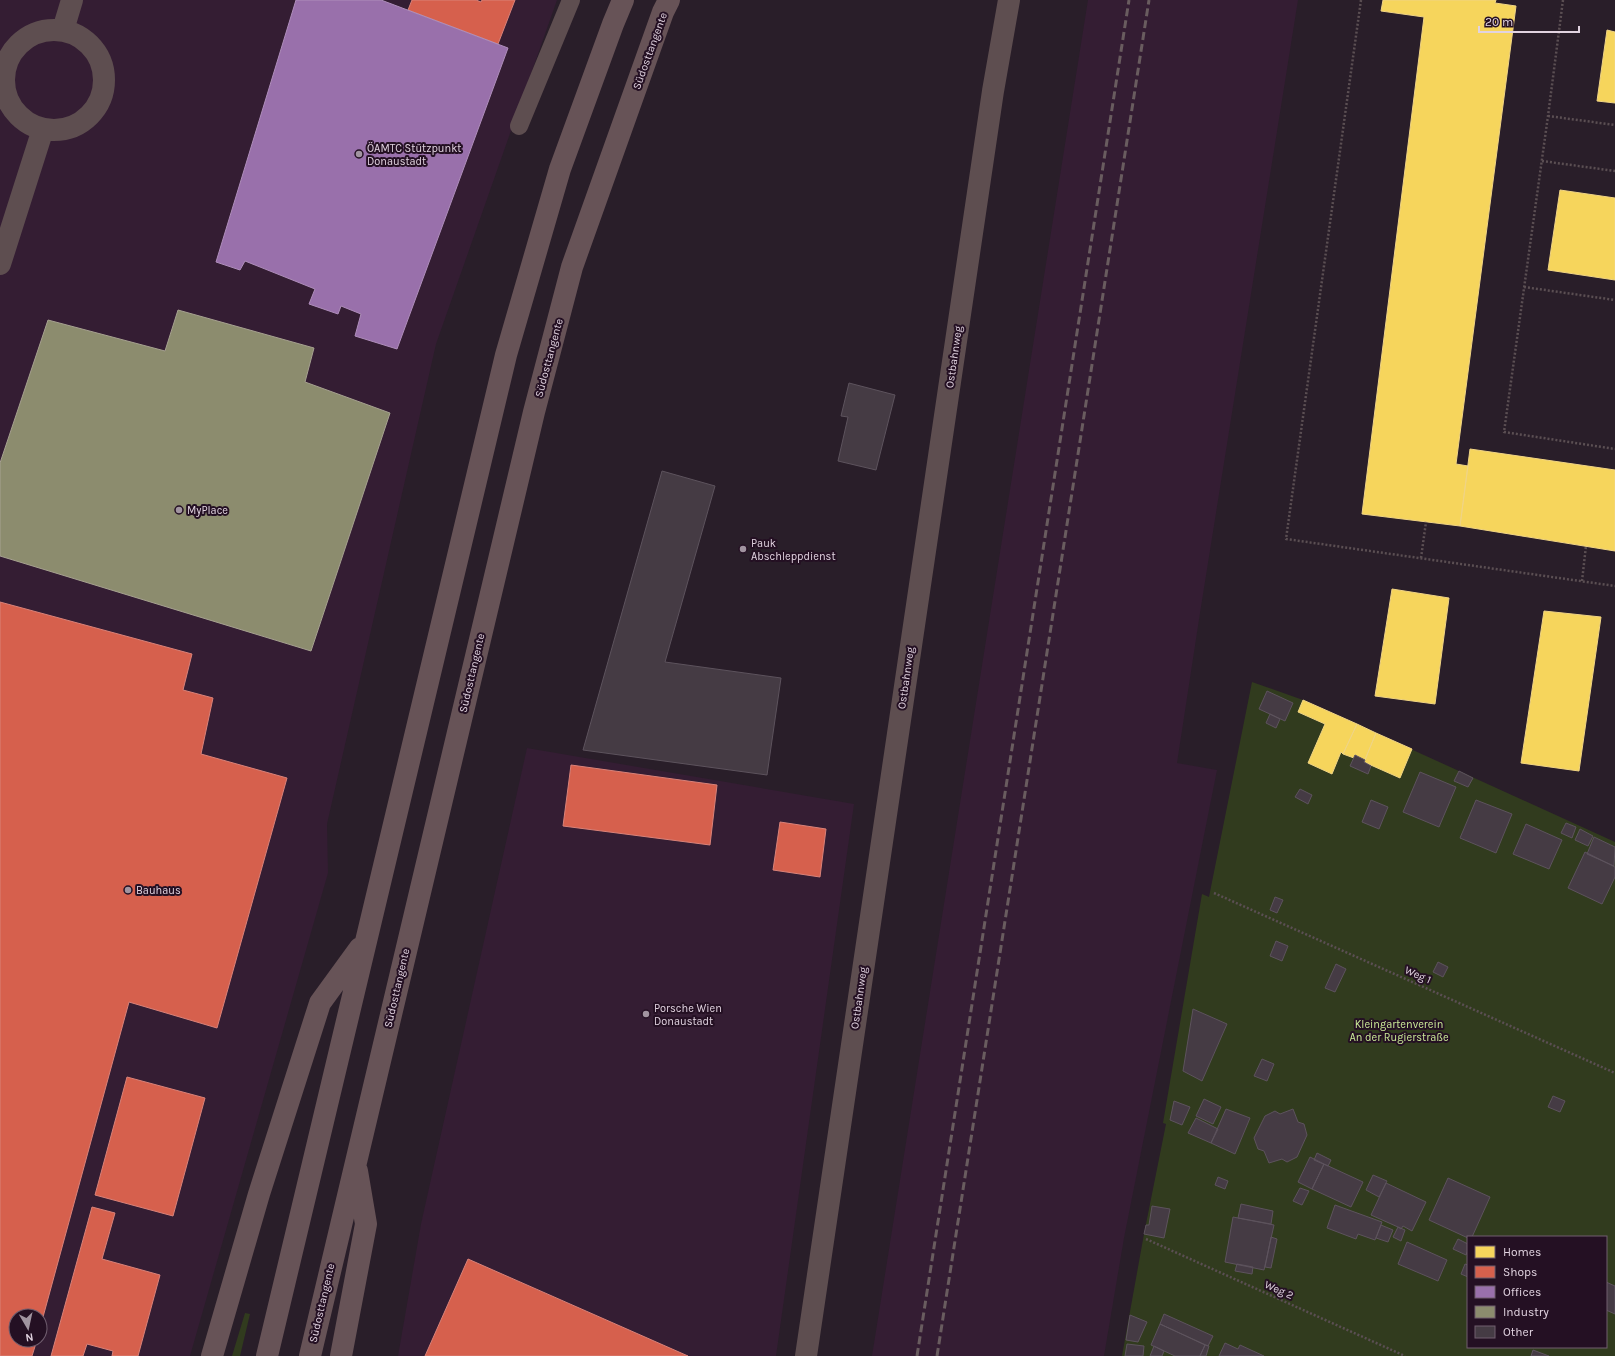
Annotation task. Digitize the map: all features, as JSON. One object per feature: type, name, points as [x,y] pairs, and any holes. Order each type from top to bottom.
[{"type":"highway","points":[[266,1356],[506,355],[560,169],[623,0]]},
{"type":"highway","name":"Südosttangente","points":[[310,1356],[532,420],[572,268],[663,12],[669,0]]},
{"type":"highway","points":[[212,1356],[259,1194],[320,1002],[365,941]]},
{"type":"highway","points":[[341,1356],[366,1224],[356,1162]]},
{"type":"street","points":[[63,30],[72,0]]},
{"type":"street","name":"Ostbahnweg","points":[[806,1356],[990,115],[1009,0]]},
{"type":"street","points":[[45,30],[63,30],[78,36],[91,46],[100,59],[104,75],[103,91],[97,106],[87,117],[74,126],[58,130],[43,129],[27,122],[14,111],[6,96],[3,79],[4,73],[7,62],[16,47],[29,36],[45,30]]},
{"type":"street","points":[[0,264],[43,129]]},
{"type":"lane","points":[[519,126],[571,0]]},
{"type":"path","points":[[1361,0],[1286,540],[1582,580],[1615,586]]},
{"type":"path","points":[[1563,0],[1504,432],[1615,449]]},
{"type":"path","points":[[1548,116],[1615,125]]},
{"type":"path","points":[[1542,161],[1615,171]]},
{"type":"path","points":[[1524,287],[1615,300]]},
{"type":"path","points":[[1421,558],[1426,522]]},
{"type":"path","points":[[1582,580],[1586,546]]},
{"type":"path","name":"Weg 1","points":[[1214,893],[1615,1072]]},
{"type":"path","name":"Weg 2","points":[[1146,1239],[1405,1356]]},
{"type":"shaded area","points":[[0,0],[557,0],[436,344],[327,824],[328,873],[190,1356],[0,1356]]},
{"type":"shaded area","points":[[1088,0],[1298,0],[1177,763],[1217,770],[1124,1238],[1104,1356],[872,1356]]},
{"type":"shaded area","name":"Porsche Wien Donaustadt","points":[[527,748],[854,804],[776,1356],[398,1356],[421,1224]]},
{"type":"green space","name":"Kleingartenverein An der Rugierstraße","points":[[1252,682],[1303,700],[1615,842],[1615,1356],[1122,1356],[1166,1124],[1163,1123],[1202,894],[1209,897]]},
{"type":"green space","points":[[245,1313],[250,1314],[240,1356],[232,1356]]},
{"type":"building: Homes","points":[[1383,0],[1496,0],[1495,3],[1516,6],[1456,464],[1468,466],[1460,526],[1362,514],[1424,17],[1381,11]]},
{"type":"building: Homes","points":[[1607,30],[1615,32],[1615,103],[1597,101]]},
{"type":"building: Homes","points":[[1560,190],[1615,198],[1615,280],[1548,270]]},
{"type":"building: Homes","points":[[1470,449],[1615,470],[1615,551],[1460,526]]},
{"type":"building: Homes","points":[[1392,589],[1449,598],[1435,704],[1375,696]]},
{"type":"building: Homes","points":[[1544,611],[1601,617],[1579,771],[1521,763]]},
{"type":"building: Homes","points":[[1303,700],[1357,724],[1343,754],[1341,752],[1332,774],[1308,763],[1325,724],[1298,712]]},
{"type":"building: Homes","points":[[1357,724],[1376,733],[1365,760],[1355,755],[1354,758],[1343,754]]},
{"type":"building: Homes","points":[[1376,733],[1412,749],[1400,778],[1364,762]]},
{"type":"building: Shops","points":[[412,0],[476,0],[481,2],[482,0],[515,0],[498,44],[408,10]]},
{"type":"building: Shops","name":"Bauhaus","points":[[0,602],[192,654],[183,690],[213,698],[201,754],[287,778],[217,1028],[129,1002],[45,1308],[8,1308],[8,1348],[34,1348],[32,1356],[0,1356]]},
{"type":"building: Shops","points":[[571,765],[717,785],[710,845],[563,826]]},
{"type":"building: Shops","points":[[780,822],[826,829],[820,877],[773,870]]},
{"type":"building: Shops","points":[[127,1077],[205,1098],[173,1216],[95,1195]]},
{"type":"building: Shops","points":[[92,1207],[115,1213],[102,1259],[160,1275],[138,1356],[112,1356],[113,1351],[87,1344],[83,1356],[51,1356]]},
{"type":"building: Shops","points":[[468,1259],[688,1356],[425,1356]]},
{"type":"building: Offices","name":"ÖAMTC Stützpunkt Donaustadt","points":[[296,0],[381,0],[508,48],[397,349],[355,336],[361,314],[341,306],[338,314],[309,304],[315,289],[245,261],[240,270],[216,262]]},
{"type":"building: Industry","name":"MyPlace","points":[[178,310],[314,348],[305,382],[390,413],[311,651],[0,556],[0,463],[48,320],[165,351]]},
{"type":"building: Other","points":[[849,383],[895,395],[876,470],[838,461],[848,417],[841,416]]},
{"type":"building: Other","points":[[662,471],[715,486],[665,662],[781,678],[767,775],[583,750]]},
{"type":"building: Other","points":[[1267,691],[1293,703],[1285,721],[1259,709]]},
{"type":"building: Other","points":[[1270,714],[1280,719],[1276,728],[1266,723]]},
{"type":"building: Other","points":[[1355,755],[1365,760],[1364,762],[1371,766],[1368,774],[1350,766]]},
{"type":"building: Other","points":[[1459,771],[1473,778],[1468,787],[1454,781]]},
{"type":"building: Other","points":[[1420,772],[1456,787],[1439,827],[1403,812]]},
{"type":"building: Other","points":[[1300,789],[1312,795],[1308,804],[1295,797]]},
{"type":"building: Other","points":[[1371,800],[1388,807],[1379,829],[1362,822]]},
{"type":"building: Other","points":[[1476,800],[1512,814],[1496,853],[1460,838]]},
{"type":"building: Other","points":[[1566,823],[1576,827],[1572,838],[1561,833]]},
{"type":"building: Other","points":[[1526,824],[1562,840],[1549,869],[1513,854]]},
{"type":"building: Other","points":[[1580,829],[1593,836],[1588,846],[1575,840]]},
{"type":"building: Other","points":[[1594,837],[1615,847],[1614,866],[1587,854]]},
{"type":"building: Other","points":[[1585,852],[1615,867],[1615,877],[1602,904],[1568,888]]},
{"type":"building: Other","points":[[1275,897],[1283,900],[1277,913],[1270,910]]},
{"type":"building: Other","points":[[1276,941],[1288,946],[1282,961],[1270,956]]},
{"type":"building: Other","points":[[1438,962],[1448,967],[1443,977],[1433,972]]},
{"type":"building: Other","points":[[1336,964],[1346,969],[1335,992],[1325,988]]},
{"type":"building: Other","points":[[1193,1009],[1227,1024],[1202,1081],[1183,1071]]},
{"type":"building: Other","points":[[1262,1059],[1274,1064],[1267,1081],[1254,1076]]},
{"type":"building: Other","points":[[1553,1096],[1565,1101],[1560,1112],[1548,1107]]},
{"type":"building: Other","points":[[1204,1099],[1221,1107],[1213,1124],[1196,1116]]},
{"type":"building: Other","points":[[1174,1101],[1190,1107],[1182,1125],[1170,1120]]},
{"type":"building: Other","points":[[1226,1109],[1250,1118],[1235,1154],[1211,1143]]},
{"type":"building: Other","points":[[1293,1109],[1298,1122],[1304,1124],[1307,1135],[1297,1157],[1287,1162],[1282,1159],[1269,1163],[1264,1151],[1258,1149],[1254,1138],[1265,1116],[1275,1111],[1280,1114]]},
{"type":"building: Other","points":[[1196,1118],[1218,1129],[1211,1143],[1188,1133]]},
{"type":"building: Other","points":[[1317,1153],[1331,1160],[1328,1166],[1314,1160]]},
{"type":"building: Other","points":[[1310,1157],[1324,1164],[1312,1189],[1298,1182]]},
{"type":"building: Other","points":[[1324,1164],[1363,1182],[1351,1207],[1312,1189]]},
{"type":"building: Other","points":[[1373,1175],[1387,1181],[1379,1197],[1366,1190]]},
{"type":"building: Other","points":[[1218,1177],[1228,1181],[1225,1189],[1215,1185]]},
{"type":"building: Other","points":[[1448,1178],[1490,1197],[1472,1236],[1467,1236],[1467,1238],[1429,1220]]},
{"type":"building: Other","points":[[1386,1183],[1426,1202],[1412,1231],[1403,1226],[1401,1229],[1371,1215]]},
{"type":"building: Other","points":[[1300,1188],[1309,1191],[1302,1205],[1293,1201]]},
{"type":"building: Other","points":[[1241,1204],[1273,1211],[1271,1224],[1238,1218]]},
{"type":"building: Other","points":[[1335,1205],[1382,1222],[1375,1240],[1358,1234],[1356,1239],[1327,1228]]},
{"type":"building: Other","points":[[1152,1206],[1170,1209],[1164,1238],[1144,1234],[1146,1225],[1149,1225]]},
{"type":"building: Other","points":[[1233,1217],[1274,1225],[1264,1270],[1225,1262]]},
{"type":"building: Other","points":[[1381,1225],[1393,1230],[1388,1242],[1376,1238]]},
{"type":"building: Other","points":[[1398,1227],[1405,1230],[1401,1241],[1393,1237]]},
{"type":"building: Other","points":[[1271,1237],[1277,1239],[1271,1268],[1265,1267]]},
{"type":"building: Other","points":[[1458,1239],[1467,1244],[1466,1255],[1453,1249]]},
{"type":"building: Other","points":[[1407,1242],[1447,1260],[1438,1281],[1398,1264]]},
{"type":"building: Other","points":[[1237,1264],[1253,1267],[1252,1274],[1235,1271]]},
{"type":"building: Other","points":[[1465,1264],[1467,1265],[1467,1277],[1461,1274]]},
{"type":"building: Other","points":[[1607,1282],[1615,1286],[1615,1314],[1607,1310]]},
{"type":"building: Other","points":[[1164,1314],[1213,1336],[1208,1346],[1160,1324]]},
{"type":"building: Other","points":[[1130,1315],[1147,1322],[1138,1342],[1126,1340]]},
{"type":"building: Other","points":[[1160,1324],[1205,1345],[1200,1356],[1175,1356],[1151,1345]]},
{"type":"building: Other","points":[[1225,1343],[1238,1349],[1240,1345],[1264,1356],[1219,1356]]},
{"type":"building: Other","points":[[1127,1344],[1144,1346],[1143,1356],[1125,1356]]},
{"type":"building: Other","points":[[1205,1345],[1209,1346],[1206,1356],[1200,1356]]},
{"type":"building: Other","points":[[1154,1346],[1164,1351],[1162,1356],[1150,1356]]},
{"type":"building: Other","points":[[1533,1350],[1549,1356],[1531,1356]]},
{"type":"railway","points":[[917,1356],[1129,0]]},
{"type":"railway","points":[[937,1356],[1149,0]]},
{"type":"place","name":"ÖAMTC Stützpunkt Donaustadt","points":[[359,154]]},
{"type":"place","name":"MyPlace","points":[[179,510]]},
{"type":"place","name":"Pauk Abschleppdienst","points":[[743,549]]},
{"type":"place","name":"Bauhaus","points":[[128,890]]},
{"type":"place","name":"Porsche Wien Donaustadt","points":[[646,1014]]}]
